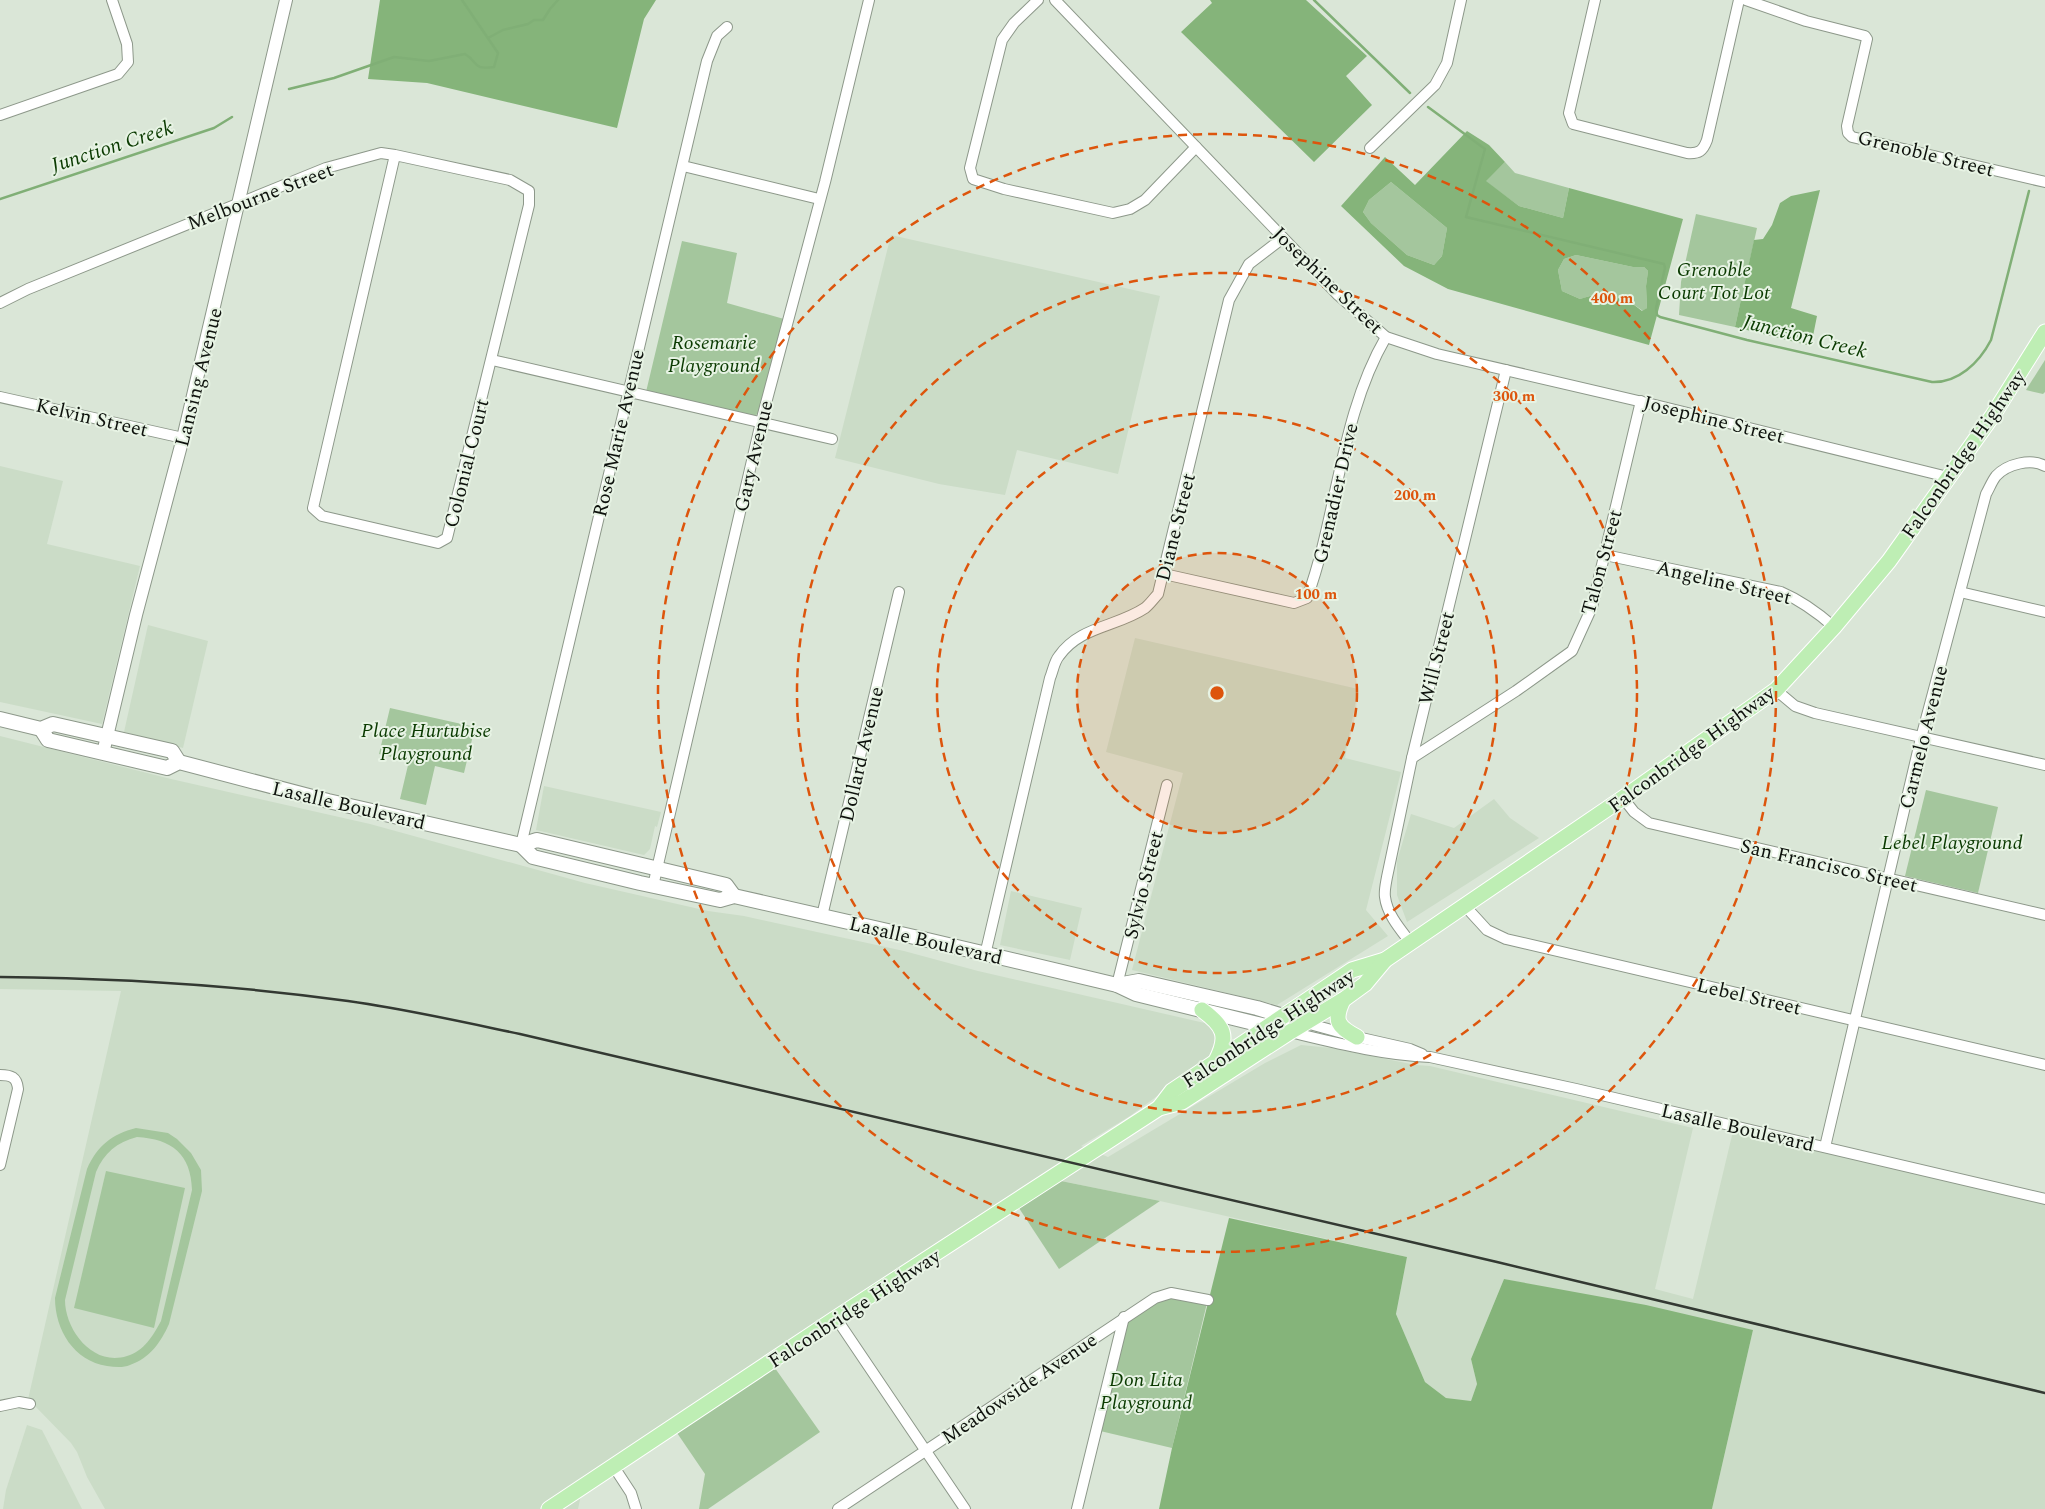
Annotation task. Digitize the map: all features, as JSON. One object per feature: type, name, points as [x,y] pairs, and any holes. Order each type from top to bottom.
[{"type":"main road","name":"Falconbridge Highway","points":[[549,1509],[836,1318],[1159,1108],[1182,1102],[1342,1000],[1365,984],[1385,960],[1410,942],[1623,798],[1776,690],[1834,627],[1889,561],[1994,415],[2045,332]]},
{"type":"main road","name":"Lasalle Boulevard","points":[[0,719],[41,729],[53,724],[107,735],[172,751],[179,762]]},
{"type":"main road","name":"Lasalle Boulevard","points":[[41,729],[48,740],[167,768],[179,762],[387,815],[521,845],[537,840],[726,885],[734,896]]},
{"type":"main road","name":"Lasalle Boulevard","points":[[521,845],[533,857],[720,900],[734,896],[822,916],[1117,985],[1136,994],[1290,1032]]},
{"type":"main road","name":"Falconbridge Highway","points":[[1159,1108],[1172,1090],[1352,970],[1385,960]]},
{"type":"main road","name":"Lasalle Boulevard","points":[[1117,985],[1139,981],[1306,1023]]},
{"type":"main road","points":[[1342,1000],[1338,1011],[1338,1021],[1346,1031],[1357,1037]]},
{"type":"main road","points":[[1202,1010],[1218,1023],[1223,1036],[1221,1050],[1216,1061]]},
{"type":"street","points":[[0,115],[118,74],[128,62],[127,44],[112,0]]},
{"type":"street","name":"Lansing Avenue","points":[[104,753],[136,615],[183,438],[286,0]]},
{"type":"street","name":"Gary Avenue","points":[[653,886],[761,422],[869,0]]},
{"type":"street","points":[[1038,0],[1014,23],[1002,40],[970,168],[973,179],[1004,189],[1113,213],[1130,209],[1145,200],[1196,147]]},
{"type":"street","name":"Josephine Street","points":[[1055,0],[1338,295],[1386,337],[1437,354],[1641,401],[1948,477]]},
{"type":"street","points":[[1370,148],[1434,85],[1447,63],[1461,0]]},
{"type":"street","points":[[1595,0],[1569,113],[1573,124],[1687,153],[1695,153],[1705,148],[1739,0]]},
{"type":"street","name":"Grenoble Street","points":[[1746,0],[1806,21],[1858,32],[1867,38],[1848,126],[1848,133],[1852,137],[2045,182]]},
{"type":"street","name":"Rose Marie Avenue","points":[[521,845],[707,61],[717,36],[727,27]]},
{"type":"street","name":"Melbourne Street","points":[[0,303],[28,289],[239,202],[326,168],[381,154],[395,155],[510,180],[529,191]]},
{"type":"street","name":"Colonial Court","points":[[395,155],[314,508],[322,516],[438,543],[447,538],[529,205],[529,191]]},
{"type":"street","points":[[683,166],[819,199]]},
{"type":"street","name":"Diane Street","points":[[986,955],[1050,678],[1057,658],[1069,643],[1090,631],[1129,617],[1147,607],[1158,594],[1229,300],[1249,264],[1283,238]]},
{"type":"street","name":"Grenadier Drive","points":[[1164,574],[1294,604],[1307,598],[1318,566],[1357,400],[1372,362],[1386,337]]},
{"type":"street","points":[[492,360],[832,439]]},
{"type":"street","name":"Will Street","points":[[1410,942],[1398,927],[1385,896],[1387,877],[1412,758],[1506,370]]},
{"type":"street","name":"Kelvin Street","points":[[0,396],[183,438]]},
{"type":"street","name":"Talon Street","points":[[1412,758],[1516,691],[1572,651],[1592,607],[1606,555],[1641,401]]},
{"type":"street","name":"Carmelo Avenue","points":[[1824,1147],[1921,738],[1986,494],[1996,476],[2015,464],[2039,462],[2045,466]]},
{"type":"street","name":"Angeline Street","points":[[1606,555],[1781,592],[1798,599],[1816,611],[1834,627]]},
{"type":"street","name":"Dollard Avenue","points":[[822,916],[899,592]]},
{"type":"street","points":[[1960,592],[2045,612]]},
{"type":"street","points":[[1776,690],[1795,706],[1814,713],[2045,765]]},
{"type":"street","name":"Sylvio Street","points":[[1117,985],[1167,785]]},
{"type":"street","name":"San Francisco Street","points":[[1623,798],[1634,812],[1649,823],[2045,915]]},
{"type":"street","name":"Lebel Street","points":[[1465,906],[1487,930],[1506,939],[2045,1065]]},
{"type":"street","name":"Lasalle Boulevard","points":[[1306,1023],[1410,1049],[1430,1057],[1576,1089],[2045,1199]]},
{"type":"street","name":"Lasalle Boulevard","points":[[1290,1032],[1366,1049],[1407,1056],[1430,1057]]},
{"type":"street","points":[[0,1075],[14,1077],[18,1089],[0,1165]]},
{"type":"street","name":"Meadowside Avenue","points":[[838,1509],[1124,1317],[1162,1294],[1180,1293],[1208,1300]]},
{"type":"street","points":[[1077,1509],[1124,1317]]},
{"type":"street","points":[[836,1318],[965,1509]]},
{"type":"street","points":[[0,1406],[19,1402],[30,1404]]},
{"type":"street","points":[[614,1467],[631,1493],[636,1509]]},
{"type":"shaded area","points":[[891,235],[1160,296],[1118,474],[1017,450],[1005,495],[939,484],[835,458]]},
{"type":"shaded area","points":[[0,466],[63,481],[47,544],[140,566],[102,724],[0,702]]},
{"type":"shaded area","points":[[148,625],[208,641],[183,748],[124,732]]},
{"type":"shaded area","points":[[1135,638],[1358,689],[1345,758],[1401,772],[1366,910],[1388,936],[1277,1005],[1132,970],[1183,773],[1106,752]]},
{"type":"shaded area","points":[[0,736],[171,779],[370,824],[585,883],[708,911],[744,916],[904,951],[978,971],[1209,1024],[1218,1033],[1214,1054],[1130,1116],[1081,1146],[1108,1157],[1265,1063],[1301,1045],[1331,1048],[1416,1065],[1430,1066],[1693,1128],[1655,1289],[1693,1299],[1734,1127],[2045,1200],[2045,1509],[1712,1509],[1753,1330],[1504,1279],[1471,1359],[1477,1384],[1471,1401],[1446,1398],[1425,1382],[1396,1314],[1407,1257],[1160,1201],[1051,1179],[583,1486],[578,1509],[105,1509],[71,1443],[34,1405],[27,1404],[121,991],[0,989]]},
{"type":"shaded area","points":[[544,786],[661,812],[657,827],[655,826],[650,849],[644,855],[536,830]]},
{"type":"shaded area","points":[[1494,799],[1510,818],[1539,838],[1407,922],[1397,895],[1397,861],[1411,814],[1454,828]]},
{"type":"shaded area","points":[[1011,891],[1082,908],[1070,960],[1000,945]]},
{"type":"shaded area","points":[[27,1425],[42,1430],[82,1509],[3,1509],[6,1490]]},
{"type":"green space","points":[[380,0],[656,0],[644,19],[617,128],[427,83],[368,79]]},
{"type":"green space","points":[[1210,0],[1306,0],[1367,56],[1346,76],[1372,105],[1314,162],[1181,32],[1212,3]]},
{"type":"green space","points":[[1467,131],[1489,145],[1505,162],[1486,181],[1519,206],[1563,218],[1569,188],[1683,219],[1649,345],[1448,289],[1404,266],[1341,206],[1385,157],[1415,185]],"holes":[[[1391,182],[1447,228],[1442,256],[1434,265],[1407,255],[1371,223],[1363,212],[1369,200]],[[1576,255],[1633,267],[1644,267],[1648,271],[1646,286],[1647,308],[1642,311],[1613,294],[1599,294],[1580,299],[1562,291],[1558,270],[1564,259]]]},
{"type":"green space","points":[[1505,162],[1515,173],[1569,188],[1563,218],[1519,206],[1485,181]]},
{"type":"green space","points":[[1391,182],[1447,228],[1442,256],[1434,265],[1407,255],[1371,223],[1363,212],[1369,200]]},
{"type":"green space","points":[[1820,190],[1791,308],[1817,316],[1811,346],[1735,327],[1754,240],[1763,239],[1772,225],[1780,203],[1791,196]]},
{"type":"green space","name":"Grenoble Court Tot Lot","points":[[1696,214],[1757,228],[1735,327],[1679,315],[1681,282]]},
{"type":"green space","name":"Rosemarie Playground","points":[[682,241],[737,253],[727,303],[784,319],[758,414],[753,416],[646,392]]},
{"type":"green space","points":[[1576,255],[1633,267],[1644,267],[1648,271],[1646,286],[1647,308],[1643,311],[1633,304],[1600,293],[1580,299],[1562,291],[1558,270],[1564,259]]},
{"type":"green space","points":[[2045,360],[2045,392],[2043,394],[2026,390]]},
{"type":"green space","name":"Place Hurtubise Playground","points":[[390,708],[475,727],[464,773],[435,766],[426,805],[400,799],[409,761],[379,754]]},
{"type":"green space","name":"Lebel Playground","points":[[1926,790],[1998,807],[1978,893],[1905,876]]},
{"type":"green space","points":[[136,1128],[168,1133],[177,1139],[191,1153],[201,1170],[202,1191],[166,1331],[149,1354],[127,1366],[116,1367],[95,1363],[76,1351],[58,1321],[55,1298],[87,1169],[95,1154],[106,1142]],"holes":[[[137,1137],[149,1138],[170,1145],[183,1158],[191,1177],[192,1190],[161,1321],[151,1337],[138,1351],[127,1356],[115,1358],[103,1356],[92,1351],[76,1334],[66,1311],[65,1300],[99,1165],[117,1145]]]},
{"type":"green space","points":[[106,1171],[185,1188],[154,1328],[74,1308]]},
{"type":"green space","points":[[1051,1179],[1160,1201],[1059,1269],[1015,1202]]},
{"type":"green space","points":[[1229,1218],[1407,1257],[1396,1314],[1425,1382],[1446,1398],[1471,1401],[1477,1384],[1471,1359],[1504,1279],[1646,1305],[1753,1330],[1712,1509],[1159,1509],[1172,1448]]},
{"type":"green space","name":"Don Lita Playground","points":[[1154,1298],[1208,1299],[1172,1448],[1096,1430],[1123,1316]]},
{"type":"green space","points":[[770,1361],[820,1432],[708,1509],[699,1509],[705,1474],[673,1427]]},
{"type":"waterway","name":"Junction Creek","points":[[289,89],[334,78],[394,57],[429,61],[465,54],[478,66],[494,67],[498,53],[462,0]]},
{"type":"waterway","name":"Junction Creek","points":[[488,38],[503,30],[528,24],[534,20],[543,20],[558,0]]},
{"type":"waterway","points":[[1314,0],[1410,93]]},
{"type":"waterway","name":"Junction Creek","points":[[1428,107],[1485,149],[1466,217],[1664,264],[1665,268],[1656,308],[1657,315],[1660,317],[1747,340],[1932,382],[1950,379],[1967,370],[1974,364],[1991,340],[2029,191]]},
{"type":"waterway","name":"Junction Creek","points":[[0,199],[214,128],[232,117]]},
{"type":"railway","points":[[0,977],[131,981],[218,987],[305,995],[434,1016],[520,1034],[1497,1262],[2045,1393]]}]
